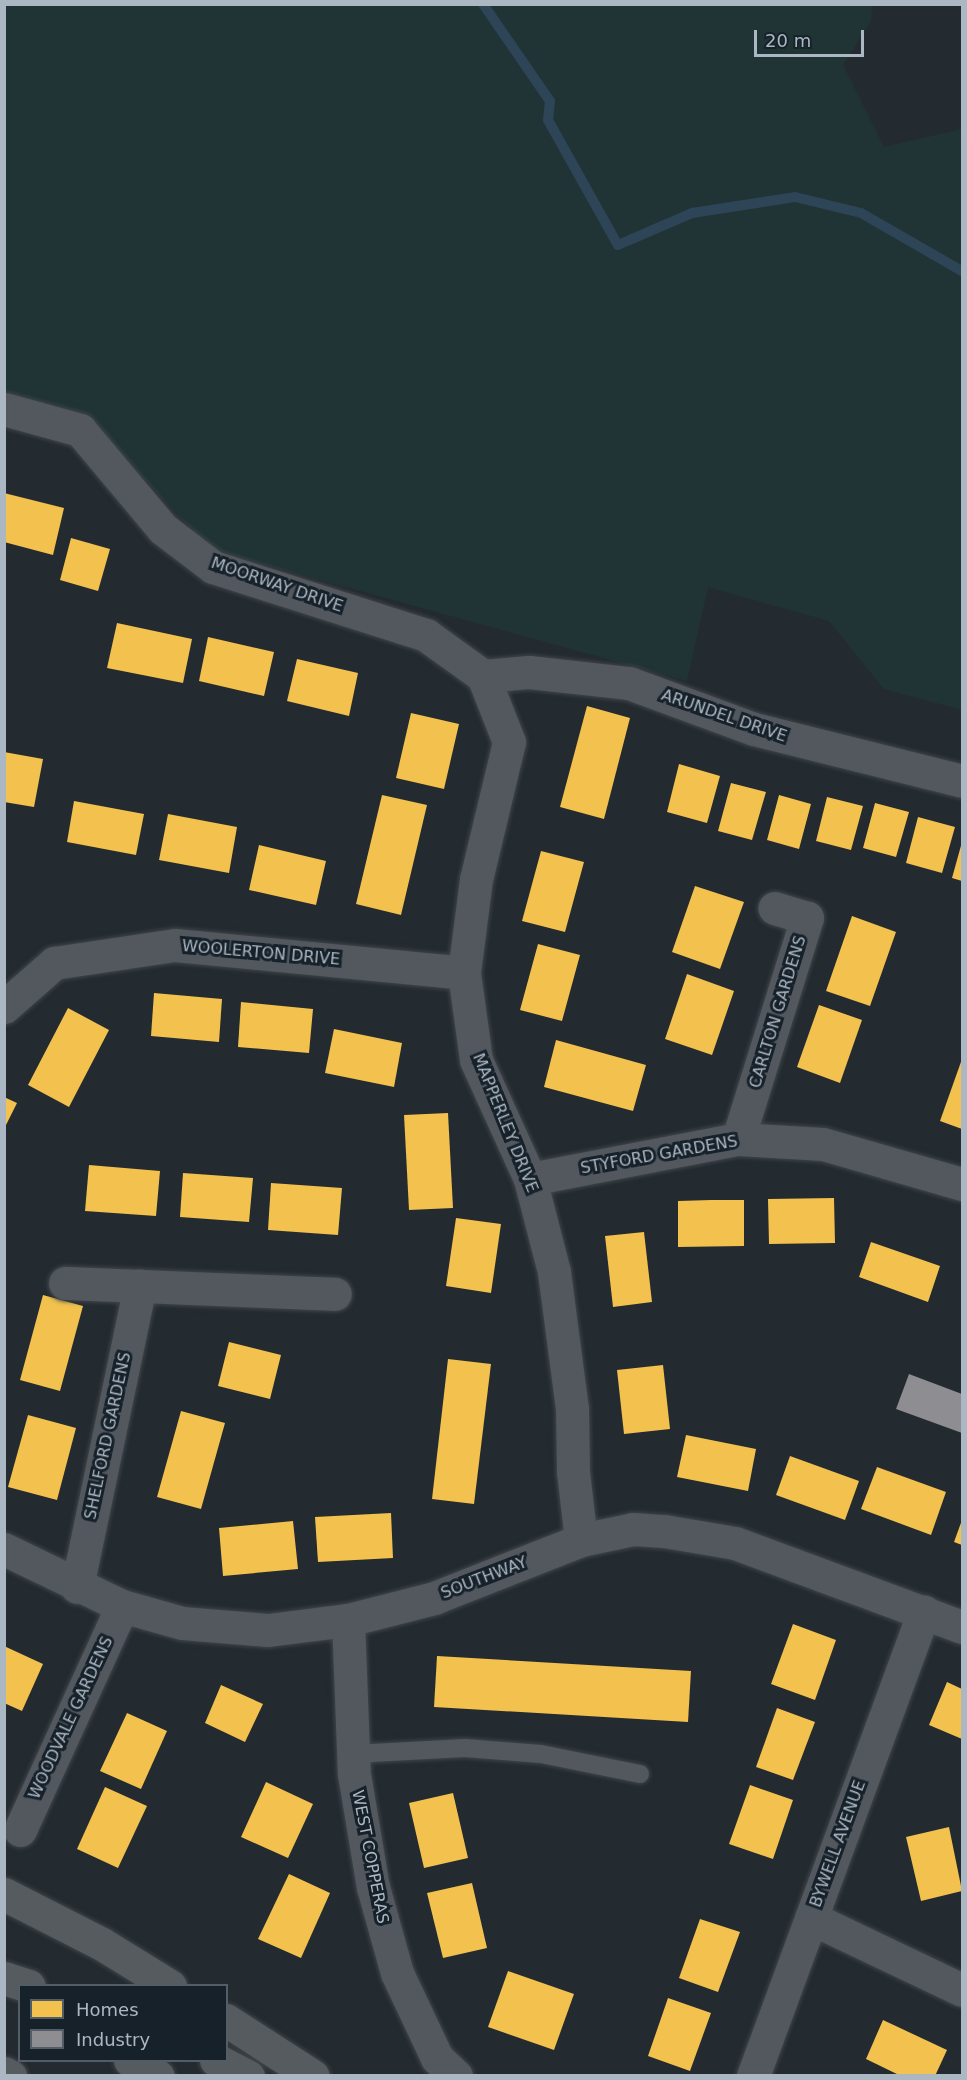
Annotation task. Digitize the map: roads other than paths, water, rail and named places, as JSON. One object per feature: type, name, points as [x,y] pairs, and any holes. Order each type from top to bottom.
[{"type":"highway","points":[[4,1894],[102,1944],[167,1984]]},
{"type":"highway","points":[[4,1978],[23,1984]]},
{"type":"highway","points":[[4,1991],[18,1999]]},
{"type":"highway","points":[[228,2021],[313,2076]]},
{"type":"highway","points":[[132,2062],[158,2076]]},
{"type":"highway","points":[[218,2062],[248,2076]]},
{"type":"highway","points":[[4,2073],[10,2076]]},
{"type":"street","name":"MOORWAY DRIVE","points":[[4,409],[80,430],[163,530],[213,567],[426,634],[483,676]]},
{"type":"street","name":"ARUNDEL DRIVE","points":[[483,676],[529,672],[629,683],[753,729],[963,781]]},
{"type":"street","name":"MAPPERLEY DRIVE","points":[[483,676],[509,742],[476,879],[464,973],[476,1060],[530,1179],[555,1272],[572,1407],[573,1472],[581,1540]]},
{"type":"street","name":"CARLTON GARDENS","points":[[738,1139],[807,918],[775,908]]},
{"type":"street","name":"WOOLERTON DRIVE","points":[[4,1007],[54,963],[175,945],[464,973]]},
{"type":"street","name":"STYFORD GARDENS","points":[[530,1179],[738,1139],[823,1144],[963,1184]]},
{"type":"street","points":[[65,1283],[335,1294]]},
{"type":"street","name":"SHELFORD GARDENS","points":[[77,1587],[140,1286]]},
{"type":"street","name":"SOUTHWAY","points":[[4,1549],[77,1587],[122,1605],[182,1623],[268,1630],[348,1620],[434,1598],[581,1540],[633,1529],[735,1543],[963,1628]]},
{"type":"street","name":"WOODVALE GARDENS","points":[[20,1830],[122,1605]]},
{"type":"street","name":"BYWELL AVENUE","points":[[753,2076],[924,1612]]},
{"type":"street","name":"WEST COPPERAS","points":[[348,1620],[353,1754],[373,1887],[397,1973],[437,2058],[456,2076]]},
{"type":"street","points":[[811,1918],[963,1990]]},
{"type":"lane","points":[[353,1754],[465,1748],[541,1754],[640,1774]]},
{"type":"waterway","points":[[483,4],[550,101],[548,120],[618,245],[692,213],[795,197],[861,213],[962,271]]}]
